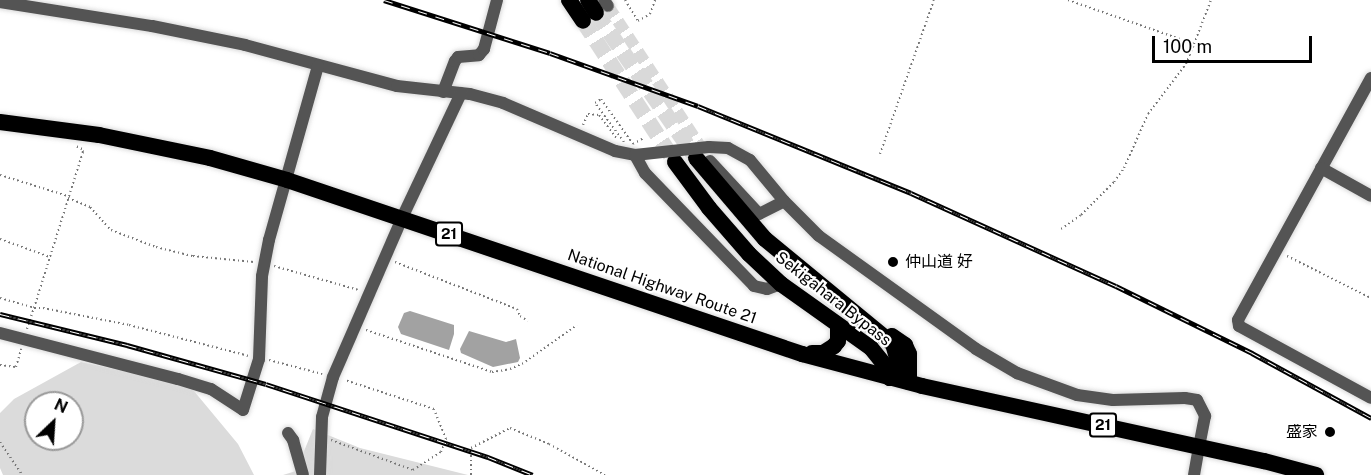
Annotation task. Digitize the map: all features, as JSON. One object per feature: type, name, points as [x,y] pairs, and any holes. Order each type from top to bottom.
[{"type":"highway","points":[[569,0],[596,8]]},
{"type":"highway","name":"National Highway Route 21","points":[[0,122],[99,135],[210,158],[287,180],[402,218],[802,354],[890,378],[1198,446],[1316,475]]},
{"type":"highway","name":"Sekigahara Bypass","points":[[703,160],[765,239],[892,344],[898,362],[890,378]]},
{"type":"highway","name":"Sekigahara Bypass","points":[[675,162],[708,207],[749,254],[782,284],[879,355],[890,378]]},
{"type":"highway","name":"Sekigahara Bypass","points":[[858,315],[905,345],[910,363],[909,382]]},
{"type":"highway","points":[[802,354],[830,351],[838,341],[838,326]]},
{"type":"street","points":[[443,92],[458,57],[479,55],[484,49],[497,0]]},
{"type":"street","points":[[0,2],[59,5],[245,45],[397,86],[461,93],[503,103],[615,151],[635,155],[710,147],[728,148],[750,160],[784,201],[819,236],[976,349],[1017,374],[1077,395],[1113,400],[1185,398],[1197,400],[1205,416],[1194,475]]},
{"type":"street","points":[[0,333],[178,378],[211,389],[243,410],[259,359],[259,321],[265,263],[318,66]]},
{"type":"street","points":[[1371,78],[1238,320],[1239,326],[1371,398]]},
{"type":"street","points":[[320,475],[322,417],[333,377],[402,218],[461,93]]},
{"type":"street","points":[[635,155],[645,173],[754,286],[767,289],[782,284]]},
{"type":"street","points":[[703,160],[759,214],[784,201]]},
{"type":"street","points":[[1321,168],[1371,196]]},
{"type":"street","points":[[288,433],[293,440],[303,475]]},
{"type":"path","points":[[625,0],[639,21],[650,14],[655,0]]},
{"type":"path","points":[[880,154],[934,0]]},
{"type":"path","points":[[1068,0],[1194,44]]},
{"type":"path","points":[[1060,229],[1081,215],[1114,182],[1124,168],[1149,114],[1186,64],[1211,0]]},
{"type":"path","points":[[578,135],[588,114],[592,113],[599,115],[621,144],[625,141],[595,103],[601,99],[633,144],[644,138]]},
{"type":"path","points":[[0,298],[34,308],[83,152],[74,145]]},
{"type":"path","points":[[0,175],[68,197],[90,207],[111,230],[156,247],[194,256],[265,263],[369,294]]},
{"type":"path","points":[[0,239],[50,257]]},
{"type":"path","points":[[1276,250],[1371,298]]},
{"type":"path","points":[[385,258],[517,309],[520,316],[528,321]]},
{"type":"path","points":[[355,326],[492,372],[522,364],[577,325]]},
{"type":"path","points":[[471,475],[471,448],[510,428],[549,444],[605,475]]},
{"type":"path","points":[[0,442],[22,475]]},
{"type":"shaded area","points":[[410,311],[454,325],[449,350],[401,334],[398,327],[404,313]]},
{"type":"shaded area","points":[[469,331],[506,342],[516,339],[520,358],[518,362],[493,367],[461,353],[460,349]]},
{"type":"shaded area","points":[[81,362],[189,385],[238,444],[254,475],[3,475],[0,468],[0,413],[14,399],[24,393],[24,451],[84,451],[84,391],[28,391]]},
{"type":"shaded area","points":[[313,429],[360,448],[468,475],[283,475],[296,471]]},
{"type":"tunnel","points":[[608,6],[710,161]]},
{"type":"tunnel","points":[[596,13],[696,158]]},
{"type":"tunnel","points":[[583,21],[675,162]]},
{"type":"railway","points":[[384,0],[550,53],[698,106],[911,193],[1116,286],[1252,353],[1371,418]]},
{"type":"railway","points":[[0,314],[127,345],[266,384],[488,457],[533,475]]},
{"type":"place","name":"仲山道 好","points":[[893,262]]},
{"type":"place","name":"盛家","points":[[1330,432]]}]
